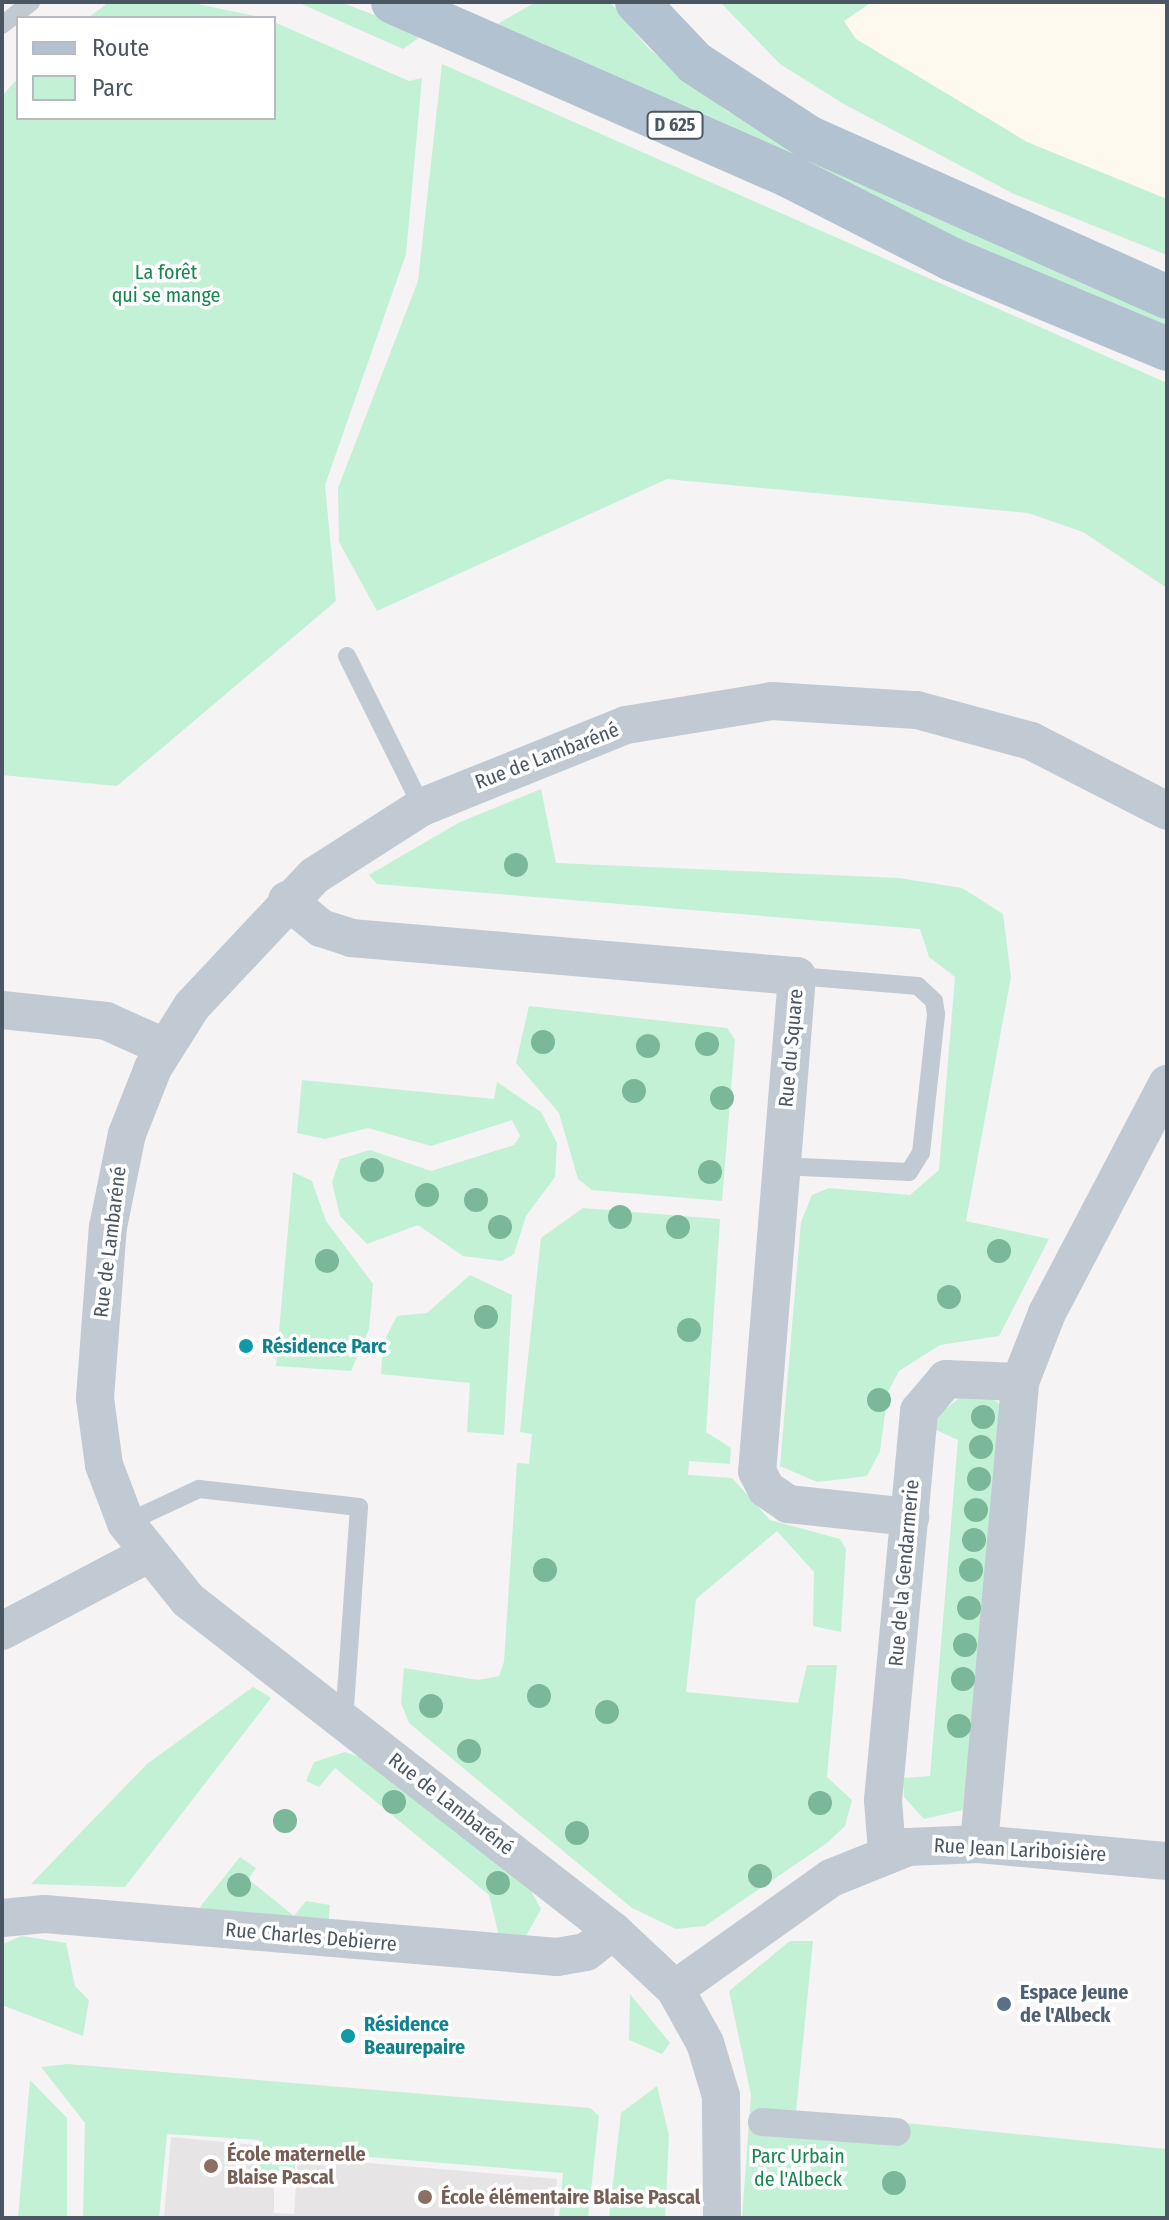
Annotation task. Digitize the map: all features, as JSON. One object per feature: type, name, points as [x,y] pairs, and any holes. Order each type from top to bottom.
[{"type":"main road","name":"D 625","points":[[393,2],[791,177],[951,259],[1167,349]]},
{"type":"main road","points":[[637,2],[706,71],[808,137],[1167,297]]},
{"type":"street","name":"Rue de Lambaréné","points":[[722,2218],[721,2096],[705,2043],[675,1989],[613,1931],[188,1600],[146,1555],[126,1523],[96,1420],[103,1286],[120,1158],[164,1047],[224,966],[287,900],[422,807],[626,725],[714,706],[803,701],[917,710],[1003,731],[1085,764],[1167,811]]},
{"type":"street","name":"Rue du Square","points":[[287,900],[321,928],[351,938],[797,976],[756,1449],[760,1480],[797,1507],[910,1517]]},
{"type":"street","points":[[2,1010],[118,1024],[164,1047]]},
{"type":"street","points":[[979,1844],[1020,1382],[1047,1313],[1167,1084]]},
{"type":"street","name":"Rue de la Gendarmerie","points":[[887,1852],[883,1800],[910,1517],[926,1395],[954,1377],[1020,1382]]},
{"type":"street","points":[[2,1631],[146,1555]]},
{"type":"street","name":"Rue Jean Lariboisière","points":[[675,1989],[808,1892],[887,1852],[979,1844],[1167,1861]]},
{"type":"street","name":"Rue Charles Debierre","points":[[2,1918],[45,1914],[557,1957],[586,1952],[613,1931]]},
{"type":"street","points":[[762,2122],[897,2132]]},
{"type":"lane","points":[[2,25],[31,2]]},
{"type":"lane","points":[[347,656],[422,807]]},
{"type":"lane","points":[[780,1166],[909,1172],[921,1153],[936,1014],[934,1001],[918,986],[797,976]]},
{"type":"lane","points":[[126,1523],[199,1489],[359,1507],[344,1720]]},
{"type":"shaded area","points":[[872,2],[1167,2],[1167,199],[1027,142],[856,39],[843,21]]},
{"type":"shaded area","name":"École élémentaire Blaise Pascal","points":[[171,2137],[255,2145],[252,2186],[274,2188],[274,2213],[294,2214],[298,2157],[557,2179],[554,2218],[164,2218]]},
{"type":"green space","points":[[109,2],[188,2],[254,16],[91,16]]},
{"type":"green space","points":[[297,2],[340,2],[424,34],[403,49]]},
{"type":"green space","points":[[536,2],[610,2],[648,48],[728,112],[1167,309],[1167,335],[494,26]]},
{"type":"green space","points":[[720,2],[872,2],[844,21],[856,39],[1027,142],[1167,199],[1167,255],[1014,194],[842,103],[780,64]]},
{"type":"green space","name":"La forêt qui se mange","points":[[276,23],[409,81],[422,78],[406,254],[325,485],[336,601],[117,786],[2,775],[2,96],[16,80],[16,120],[276,120]]},
{"type":"green space","points":[[442,64],[1167,383],[1167,588],[1083,532],[1028,513],[667,479],[377,611],[339,542],[338,488],[418,281]]},
{"type":"green space","points":[[541,789],[556,863],[899,878],[962,888],[1003,914],[1011,977],[966,1221],[1049,1239],[999,1336],[940,1345],[899,1371],[888,1392],[880,1451],[867,1476],[817,1482],[780,1466],[801,1222],[812,1195],[829,1188],[910,1195],[939,1170],[955,977],[929,957],[920,929],[377,884],[369,875],[460,822]]},
{"type":"green space","points":[[529,1006],[727,1028],[735,1040],[722,1201],[592,1190],[578,1179],[559,1113],[516,1063]]},
{"type":"green space","points":[[302,1080],[494,1099],[497,1082],[541,1112],[557,1143],[555,1177],[526,1216],[514,1254],[502,1261],[463,1256],[418,1225],[367,1244],[340,1216],[332,1182],[340,1159],[370,1150],[431,1171],[514,1145],[520,1136],[512,1120],[431,1146],[368,1128],[325,1139],[297,1133]]},
{"type":"green space","points":[[293,1172],[312,1181],[326,1221],[373,1284],[369,1329],[351,1371],[276,1366]]},
{"type":"green space","points":[[583,1208],[720,1219],[706,1432],[731,1448],[730,1464],[689,1461],[688,1475],[732,1478],[770,1520],[840,1539],[846,1549],[841,1632],[813,1626],[814,1572],[777,1531],[696,1599],[686,1692],[798,1703],[807,1665],[837,1665],[827,1777],[852,1800],[845,1826],[827,1843],[705,1926],[676,1929],[632,1908],[409,1723],[401,1703],[404,1668],[478,1680],[499,1676],[504,1662],[517,1463],[529,1464],[532,1434],[520,1432],[541,1238]]},
{"type":"green space","points":[[470,1275],[512,1295],[504,1435],[467,1432],[470,1383],[381,1374],[383,1343],[397,1316],[427,1313]]},
{"type":"green space","points":[[962,1396],[991,1397],[1005,1409],[963,1810],[924,1819],[904,1797],[903,1778],[930,1776],[958,1440],[934,1429],[939,1414]]},
{"type":"green space","points":[[253,1687],[271,1698],[125,1887],[31,1884],[147,1764]]},
{"type":"green space","points":[[345,1752],[365,1759],[529,1887],[541,1909],[526,1936],[499,1936],[489,1895],[335,1768],[319,1787],[306,1781],[314,1762]]},
{"type":"green space","points":[[240,1857],[256,1868],[248,1879],[294,1916],[306,1901],[330,1905],[328,1927],[210,1915],[200,1907]]},
{"type":"green space","points":[[22,1936],[66,1943],[75,1986],[89,2000],[83,2036],[2,2005],[2,1944]]},
{"type":"green space","name":"Parc Urbain de l'Albeck","points":[[790,1941],[813,1941],[796,2112],[1167,2149],[1167,2218],[742,2218],[751,2095],[729,1991]]},
{"type":"green space","points":[[630,1994],[670,2043],[662,2054],[629,2040]]},
{"type":"green space","points":[[68,2064],[590,2108],[599,2116],[588,2218],[559,2217],[563,2173],[297,2151],[293,2186],[277,2185],[254,2182],[259,2140],[167,2134],[159,2218],[83,2218],[85,2123],[41,2067]]},
{"type":"green space","points":[[30,2080],[67,2118],[67,2218],[18,2218]]},
{"type":"green space","points":[[657,2086],[669,2135],[665,2218],[609,2218],[621,2113]]},
{"type":"place","name":"Résidence Parc","points":[[246,1346]]},
{"type":"place","name":"Espace Jeune de l'Albeck","points":[[1004,2004]]},
{"type":"place","name":"Résidence Beaurepaire","points":[[348,2036]]},
{"type":"place","name":"École maternelle Blaise Pascal","points":[[211,2166]]},
{"type":"place","name":"École élémentaire Blaise Pascal","points":[[425,2197]]}]
